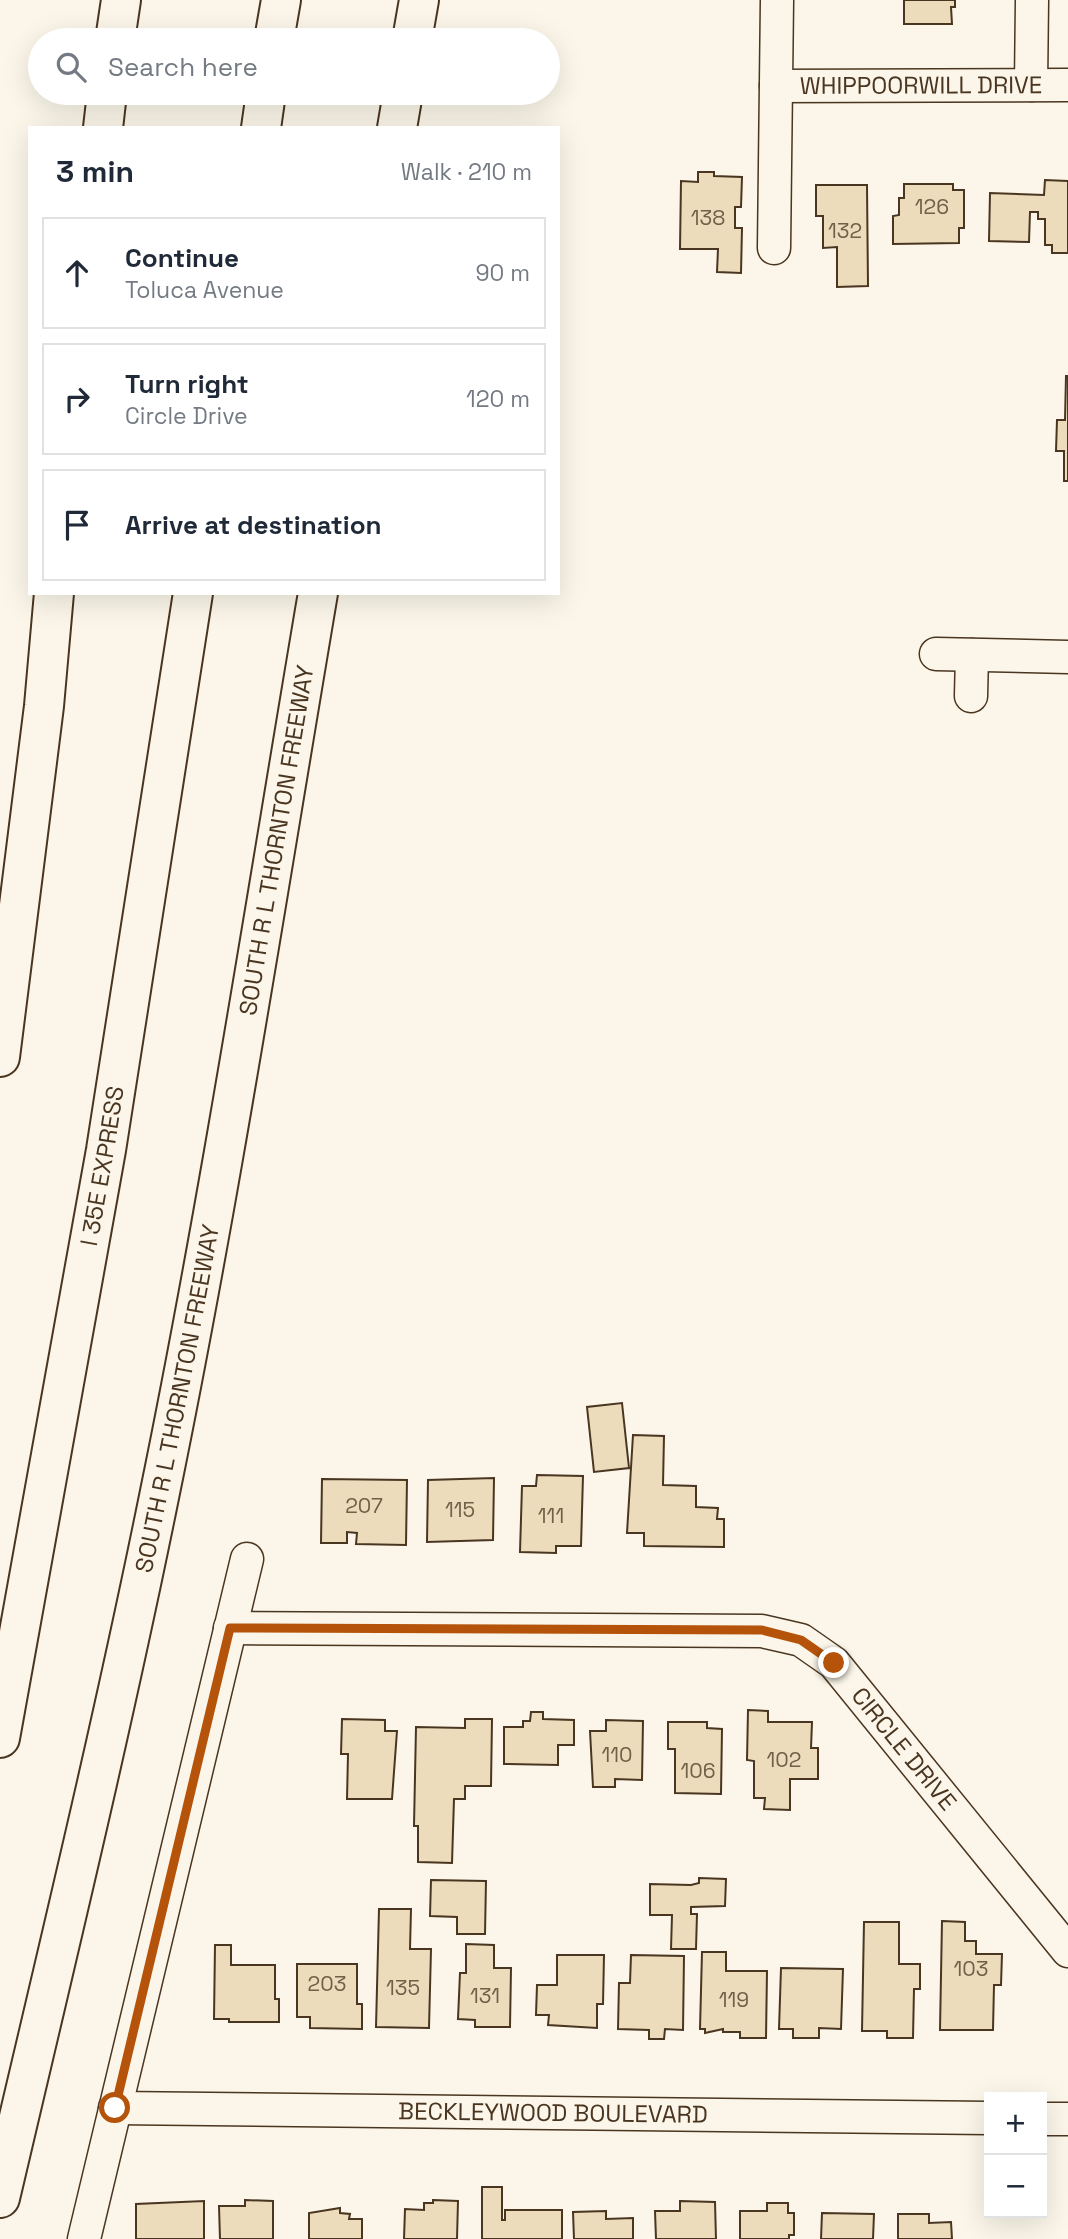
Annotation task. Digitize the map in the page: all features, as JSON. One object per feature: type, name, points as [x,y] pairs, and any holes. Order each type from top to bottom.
[{"type":"highway","points":[[117,28],[121,0]]},
{"type":"highway","points":[[276,28],[281,0]]},
{"type":"highway","points":[[414,28],[419,0]]},
{"type":"highway","points":[[103,126],[106,105]]},
{"type":"highway","points":[[261,126],[264,105]]},
{"type":"highway","points":[[397,126],[401,105]]},
{"type":"highway","points":[[0,1057],[41,732],[54,595]]},
{"type":"highway","name":"I 35E EXPRESS","points":[[0,1738],[106,1150],[193,595]]},
{"type":"highway","name":"SOUTH R L THORNTON FREEWAY","points":[[0,2198],[103,1755],[160,1491],[199,1291],[318,595]]},
{"type":"street","points":[[774,248],[777,0]]},
{"type":"street","points":[[1031,85],[1032,0]]},
{"type":"street","name":"WHIPPOORWILL DRIVE","points":[[776,86],[1068,85]]},
{"type":"street","points":[[936,654],[1068,657]]},
{"type":"street","points":[[971,696],[972,655]]},
{"type":"street","points":[[84,2239],[247,1559]]},
{"type":"street","name":"CIRCLE DRIVE","points":[[230,1628],[762,1630],[801,1640],[834,1663],[1068,1951]]},
{"type":"street","name":"BECKLEYWOOD BOULEVARD","points":[[115,2108],[984,2118]]},
{"type":"street","points":[[1047,2119],[1068,2119]]},
{"type":"building","points":[[904,0],[955,0],[955,7],[951,7],[952,24],[904,24]]},
{"type":"building","points":[[698,172],[714,172],[714,176],[742,177],[741,207],[735,207],[735,228],[742,228],[741,273],[717,272],[718,249],[680,249],[681,181],[698,182]]},
{"type":"building","points":[[1045,180],[1068,181],[1068,253],[1052,253],[1052,245],[1045,245],[1045,219],[1038,219],[1038,212],[1030,212],[1029,242],[989,241],[990,193],[1044,195]]},
{"type":"building","points":[[904,184],[953,184],[953,190],[964,190],[964,228],[959,228],[959,243],[893,244],[893,216],[899,215],[899,198],[904,198]]},
{"type":"building","points":[[816,185],[867,185],[868,286],[837,287],[837,247],[823,248],[823,216],[816,216]]},
{"type":"building","points":[[1066,376],[1068,481],[1064,481],[1064,451],[1056,451],[1057,420],[1065,420]]},
{"type":"building","points":[[622,1403],[629,1468],[594,1472],[587,1407]]},
{"type":"building","points":[[633,1435],[664,1436],[663,1485],[696,1486],[696,1507],[718,1508],[717,1519],[724,1519],[724,1547],[644,1546],[644,1533],[627,1533]]},
{"type":"building","points":[[537,1475],[583,1476],[581,1546],[556,1546],[556,1553],[520,1552],[522,1486],[536,1486]]},
{"type":"building","points":[[494,1478],[493,1540],[427,1542],[428,1480]]},
{"type":"building","points":[[322,1479],[407,1480],[406,1545],[356,1544],[357,1533],[347,1532],[347,1543],[321,1543]]},
{"type":"building","points":[[748,1710],[768,1711],[768,1722],[812,1722],[811,1748],[818,1748],[818,1779],[790,1779],[790,1810],[764,1809],[765,1798],[754,1798],[754,1761],[747,1760]]},
{"type":"building","points":[[531,1712],[543,1712],[543,1719],[574,1720],[574,1745],[558,1745],[558,1765],[504,1764],[504,1727],[523,1727],[523,1721],[530,1721]]},
{"type":"building","points":[[342,1719],[385,1720],[385,1731],[397,1731],[392,1799],[347,1799],[348,1754],[341,1754]]},
{"type":"building","points":[[465,1719],[492,1719],[491,1786],[465,1786],[465,1799],[454,1799],[452,1863],[418,1862],[418,1826],[414,1826],[416,1727],[465,1728]]},
{"type":"building","points":[[606,1720],[643,1721],[642,1780],[615,1779],[615,1787],[593,1787],[590,1731],[606,1731]]},
{"type":"building","points":[[668,1722],[707,1722],[707,1728],[722,1729],[721,1794],[675,1793],[675,1749],[668,1749]]},
{"type":"building","points":[[699,1878],[726,1879],[725,1906],[691,1907],[691,1914],[697,1914],[696,1949],[671,1949],[672,1915],[650,1915],[650,1884],[691,1885],[699,1883]]},
{"type":"building","points":[[431,1880],[486,1881],[485,1934],[457,1934],[457,1917],[430,1916]]},
{"type":"building","points":[[379,1909],[411,1909],[410,1949],[431,1949],[429,2028],[376,2027]]},
{"type":"building","points":[[942,1921],[965,1922],[965,1941],[976,1941],[976,1954],[1002,1954],[1001,1985],[994,1985],[993,2030],[940,2030]]},
{"type":"building","points":[[864,1922],[899,1922],[899,1964],[920,1964],[920,1989],[914,1989],[913,2038],[887,2038],[887,2031],[862,2031]]},
{"type":"building","points":[[466,1944],[494,1945],[494,1968],[511,1968],[510,2027],[475,2027],[475,2020],[458,2019],[460,1973],[466,1973]]},
{"type":"building","points":[[215,1945],[231,1945],[231,1965],[275,1965],[275,1999],[279,1999],[279,2022],[229,2022],[229,2019],[214,2019]]},
{"type":"building","points":[[702,1952],[726,1952],[726,1971],[767,1971],[766,2038],[740,2038],[740,2032],[723,2032],[723,2029],[705,2033],[705,2029],[700,2029]]},
{"type":"building","points":[[557,1955],[604,1955],[603,2004],[597,2004],[597,2028],[548,2025],[549,2015],[536,2015],[537,1985],[557,1985]]},
{"type":"building","points":[[631,1955],[684,1956],[683,2030],[665,2029],[664,2039],[649,2039],[649,2030],[618,2029],[619,1983],[630,1983]]},
{"type":"building","points":[[297,1964],[357,1964],[357,2004],[362,2004],[362,2029],[310,2028],[310,2017],[297,2017]]},
{"type":"building","points":[[781,1968],[843,1969],[841,2029],[819,2028],[819,2038],[793,2038],[793,2029],[779,2029]]},
{"type":"building","points":[[482,2187],[502,2187],[502,2220],[505,2220],[505,2210],[562,2210],[562,2239],[482,2239]]},
{"type":"building","points":[[245,2200],[273,2201],[273,2239],[220,2239],[219,2206],[245,2206]]},
{"type":"building","points":[[433,2200],[458,2201],[457,2239],[404,2239],[405,2209],[424,2210],[424,2203],[433,2203]]},
{"type":"building","points":[[204,2201],[204,2239],[136,2239],[136,2204]]},
{"type":"building","points":[[680,2201],[715,2202],[716,2239],[656,2239],[655,2211],[680,2211]]},
{"type":"building","points":[[767,2203],[788,2203],[788,2213],[794,2213],[794,2235],[789,2235],[789,2239],[740,2239],[740,2211],[767,2211]]},
{"type":"building","points":[[340,2208],[340,2213],[350,2214],[349,2219],[362,2219],[362,2239],[309,2239],[309,2213]]},
{"type":"building","points":[[606,2211],[606,2219],[633,2218],[633,2239],[574,2239],[573,2212]]},
{"type":"building","points":[[822,2213],[874,2214],[873,2239],[821,2239]]},
{"type":"building","points":[[898,2214],[929,2214],[929,2223],[951,2222],[952,2239],[898,2239]]},
{"type":"route","points":[[115,2108],[230,1628],[762,1630],[801,1640],[834,1663]]}]
